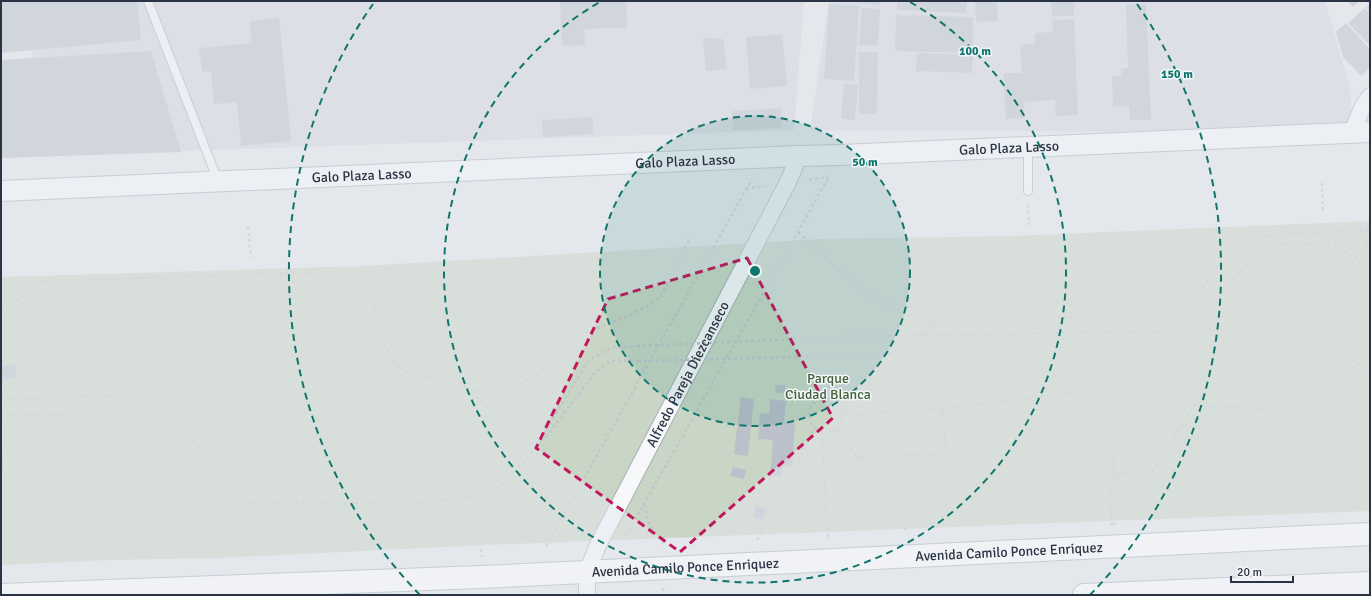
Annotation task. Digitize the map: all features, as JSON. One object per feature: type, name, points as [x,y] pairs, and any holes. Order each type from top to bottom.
[{"type":"main road","name":"Avenida Camilo Ponce Enriquez","points":[[1,595],[587,572],[1370,534]]},
{"type":"main road","points":[[1084,595],[1370,584]]},
{"type":"street","points":[[1361,132],[1362,108],[1370,96]]},
{"type":"street","name":"Galo Plaza Lasso","points":[[1,191],[1361,132]]},
{"type":"street","name":"Alfredo Pareja Diezcanseco","points":[[587,595],[587,572],[598,544],[788,182],[799,156]]},
{"type":"lane","points":[[148,1],[218,182]]},
{"type":"lane","points":[[1028,147],[1028,191]]},
{"type":"path","points":[[625,536],[841,155]]},
{"type":"path","points":[[546,546],[764,157]]},
{"type":"path","points":[[1322,183],[1323,212]]},
{"type":"path","points":[[1028,191],[1029,224]]},
{"type":"path","points":[[248,227],[251,258]]},
{"type":"path","points":[[1,311],[44,281],[334,272],[358,281],[373,301],[385,345],[396,366],[412,375],[452,379],[472,391],[504,429],[525,443],[538,443],[547,436],[603,364],[616,359],[638,361],[889,354],[912,344],[933,326],[952,318],[1163,317],[1178,312],[1192,304],[1215,268],[1239,244],[1257,236],[1369,229],[1365,249],[1370,257]]},
{"type":"path","points":[[798,232],[861,290],[908,315],[933,326]]},
{"type":"path","points":[[472,391],[520,384],[537,374],[557,350],[577,336],[628,316],[647,306],[661,296],[689,240]]},
{"type":"path","points":[[1,399],[114,396],[144,398],[161,405],[184,428],[202,452],[221,483],[232,494],[245,502],[408,504],[487,496],[517,472],[538,443],[588,361],[610,348],[870,336],[1171,331],[1188,326],[1208,311],[1248,264],[1265,248],[1291,243],[1332,245],[1354,256],[1370,275]]},
{"type":"path","points":[[1348,356],[1370,374]]},
{"type":"path","points":[[1180,380],[1195,406]]},
{"type":"path","points":[[844,416],[943,409],[1107,388]]},
{"type":"path","points":[[823,397],[838,401],[844,416],[842,423],[837,429],[830,432],[822,432],[815,428],[810,422],[809,414],[811,407],[816,401],[823,397]]},
{"type":"path","points":[[1195,406],[1280,410]]},
{"type":"path","points":[[1113,443],[1111,526],[1155,468],[1195,406]]},
{"type":"path","points":[[856,457],[946,453],[943,409]]},
{"type":"path","points":[[1,416],[93,413]]},
{"type":"path","points":[[757,540],[815,428]]},
{"type":"path","points":[[837,429],[909,534]]},
{"type":"path","points":[[822,432],[828,538]]},
{"type":"path","points":[[1174,438],[1284,500]]},
{"type":"path","points":[[1113,474],[1155,468]]},
{"type":"path","points":[[644,504],[650,526],[656,535],[664,542]]},
{"type":"highlighted area","points":[[747,258],[833,418],[680,552],[536,448],[608,299]]},
{"type":"shaded area","points":[[33,1],[804,1],[794,130],[31,156]]},
{"type":"shaded area","points":[[829,1],[1325,1],[1350,89],[1352,133],[810,130]]},
{"type":"green space","name":"Parque Ciudad Blanca","points":[[1370,221],[1370,511],[486,545],[218,558],[110,560],[1,565],[1,277],[362,266],[820,239],[1013,236]]},
{"type":"building","points":[[1,1],[137,1],[141,40],[1,53]]},
{"type":"building","points":[[560,1],[626,1],[627,28],[584,29],[585,45],[562,46]]},
{"type":"building","points":[[854,1],[881,1],[880,5]]},
{"type":"building","points":[[897,1],[967,1],[966,13],[897,10]]},
{"type":"building","points":[[975,1],[997,1],[998,21],[976,22]]},
{"type":"building","points":[[1051,1],[1074,1],[1074,16],[1052,16]]},
{"type":"building","points":[[1347,1],[1360,1],[1353,7]]},
{"type":"building","points":[[829,4],[859,6],[854,81],[824,79]]},
{"type":"building","points":[[1146,4],[1151,120],[1130,120],[1129,106],[1113,107],[1112,76],[1121,76],[1121,69],[1128,68],[1126,5]]},
{"type":"building","points":[[1370,4],[1370,12],[1366,8]]},
{"type":"building","points":[[862,8],[880,9],[878,46],[859,45]]},
{"type":"building","points":[[1365,8],[1370,14],[1370,46],[1348,23]]},
{"type":"building","points":[[896,15],[973,17],[973,53],[895,51]]},
{"type":"building","points":[[279,18],[291,141],[241,146],[237,102],[214,104],[211,71],[202,72],[199,48],[252,43],[249,21]]},
{"type":"building","points":[[1074,19],[1078,115],[1056,116],[1055,100],[1024,102],[1025,118],[1006,119],[1003,73],[1022,73],[1020,45],[1035,44],[1035,33],[1053,32],[1052,20]]},
{"type":"building","points":[[1346,23],[1370,49],[1370,68],[1361,76],[1343,57],[1336,32]]},
{"type":"building","points":[[782,34],[787,86],[750,89],[746,37]]},
{"type":"building","points":[[703,38],[723,39],[727,69],[706,71]]},
{"type":"building","points":[[151,51],[181,152],[1,158],[1,60]]},
{"type":"building","points":[[859,52],[878,52],[877,114],[859,114]]},
{"type":"building","points":[[917,53],[973,55],[972,73],[916,71]]},
{"type":"building","points":[[844,84],[858,85],[855,120],[841,119]]},
{"type":"building","points":[[781,108],[782,128],[733,130],[732,111]]},
{"type":"building","points":[[592,117],[594,134],[543,137],[542,120]]},
{"type":"building","points":[[15,364],[17,377],[1,380],[1,367]]},
{"type":"building","points":[[775,385],[785,385],[785,393],[776,393]]},
{"type":"building","points":[[741,397],[754,399],[748,456],[734,454]]},
{"type":"building","points":[[770,399],[786,401],[784,422],[795,423],[792,467],[783,466],[782,476],[770,476],[773,440],[758,439],[760,413],[769,414]]},
{"type":"building","points":[[2,451],[3,471],[1,471]]},
{"type":"building","points":[[733,467],[746,470],[744,479],[730,476]]},
{"type":"building","points":[[756,505],[767,509],[763,520],[753,517]]}]
